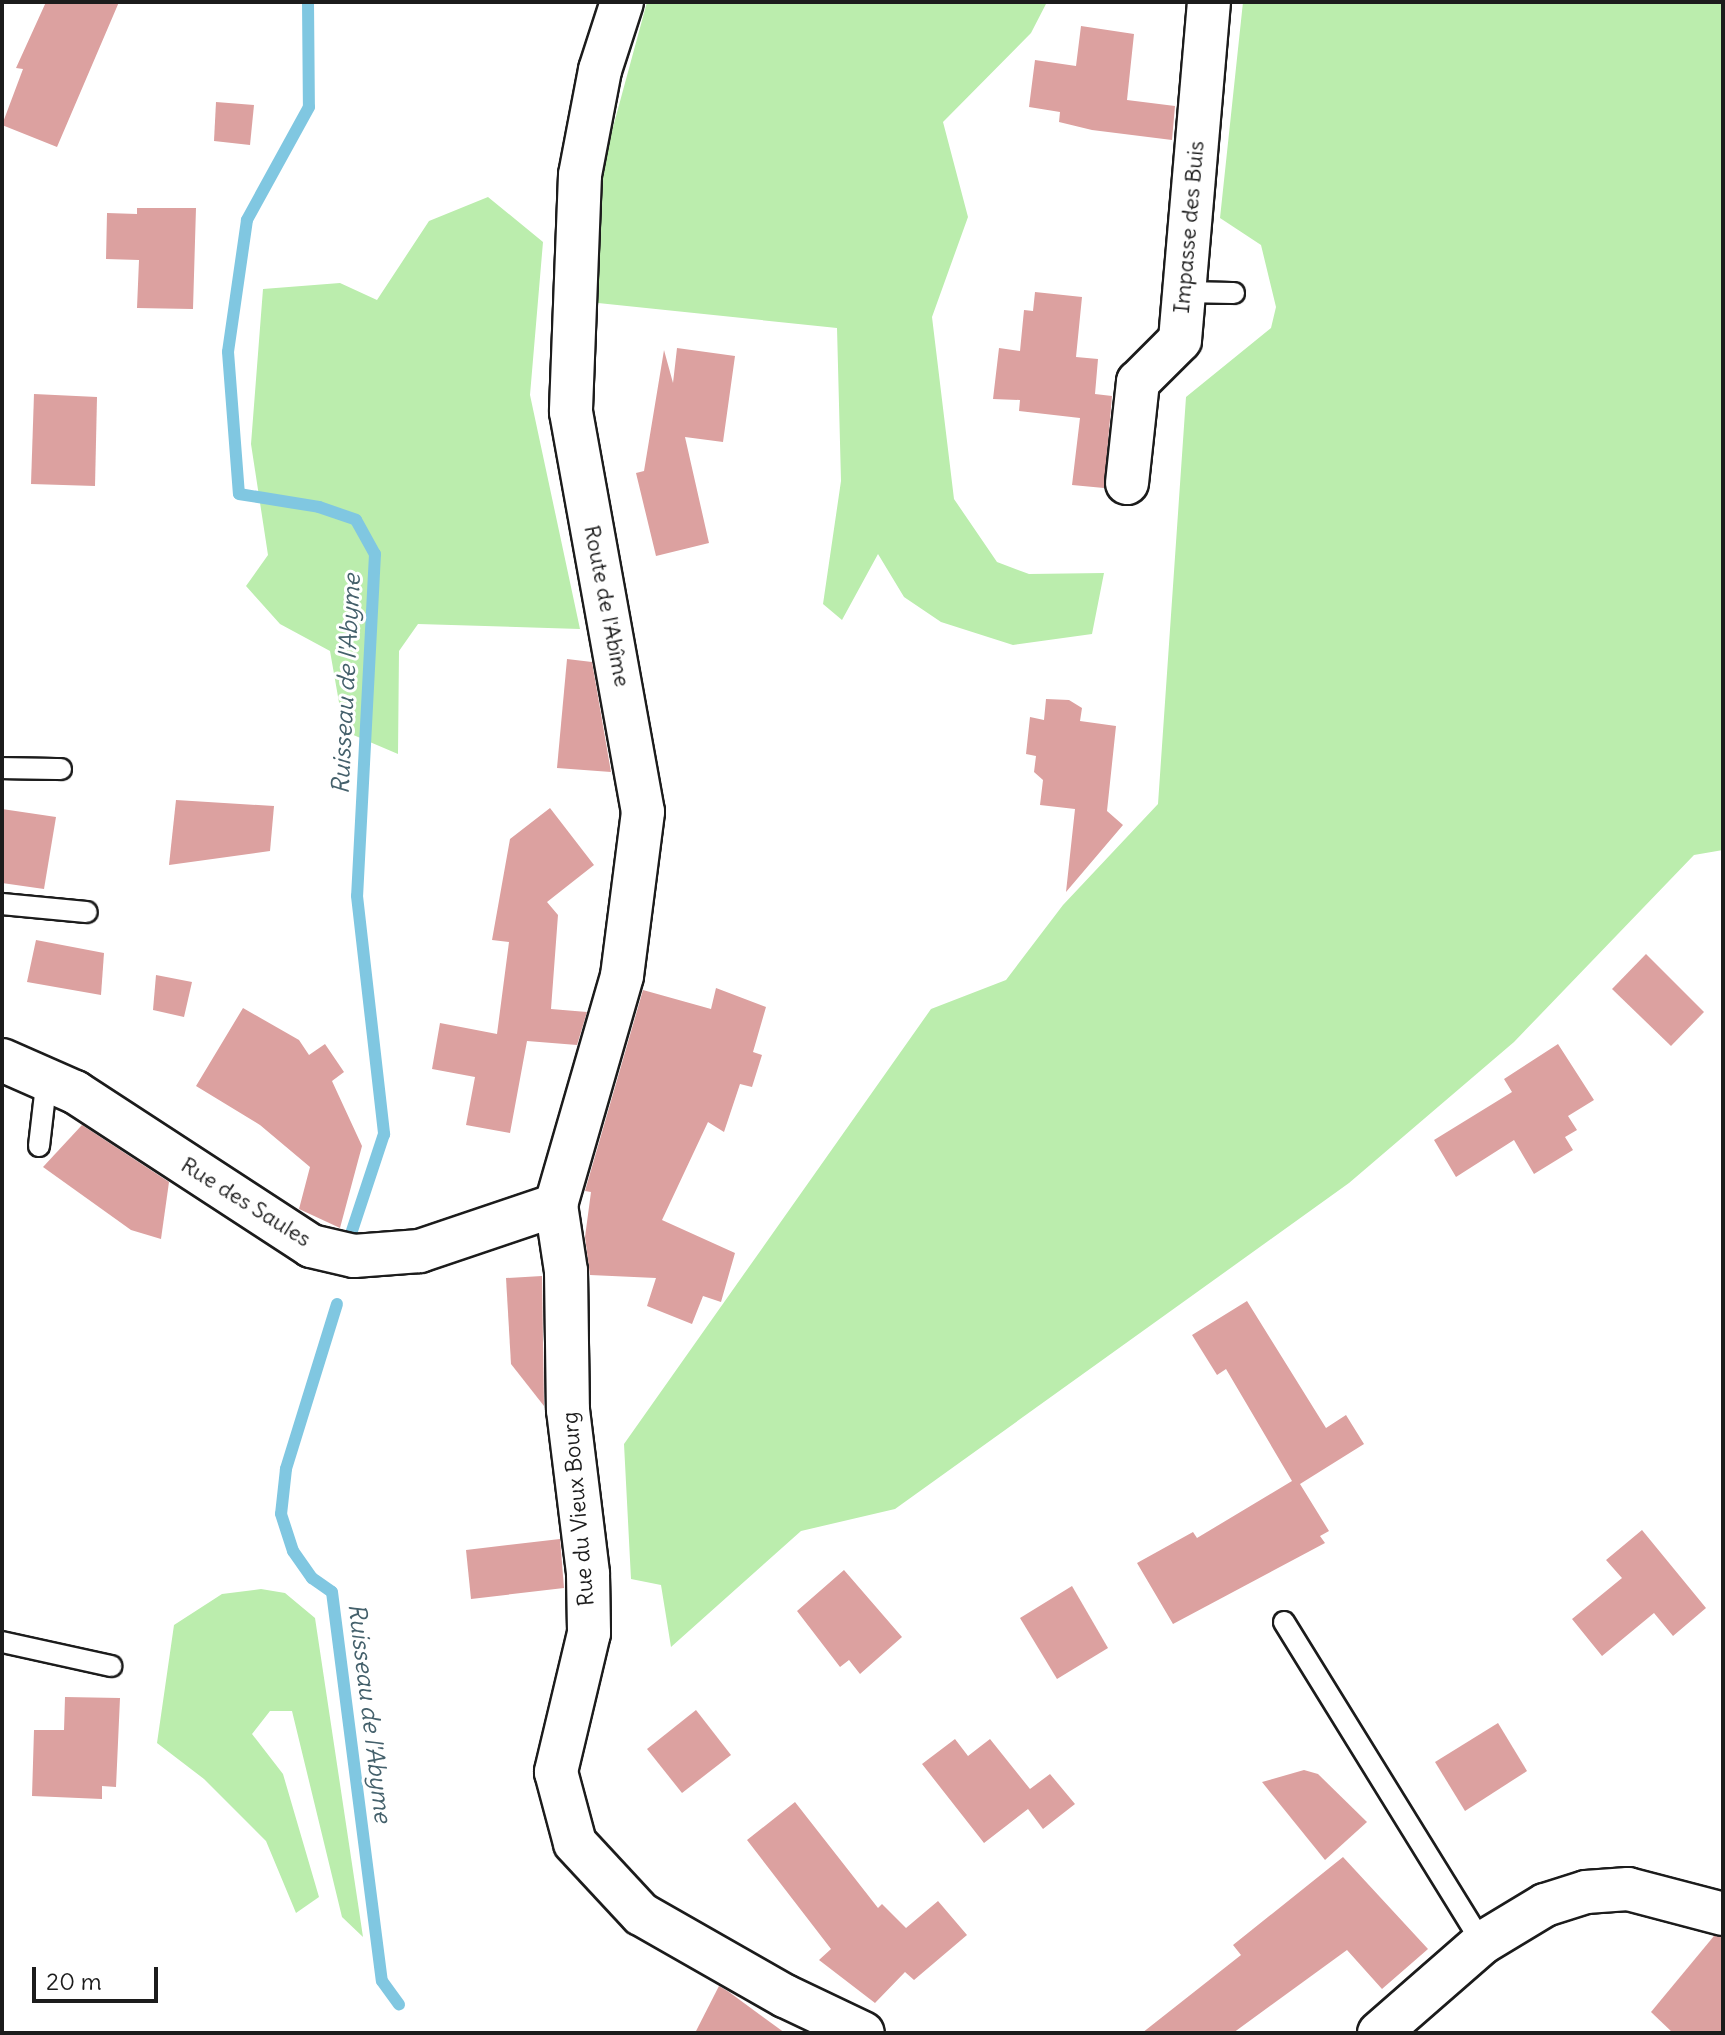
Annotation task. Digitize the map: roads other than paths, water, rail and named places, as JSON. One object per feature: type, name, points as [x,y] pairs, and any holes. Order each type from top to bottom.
[{"type":"street","name":"Route de l'Abîme","points":[[556,1205],[622,976],[643,812],[571,412],[580,175],[600,70],[622,2]]},
{"type":"street","name":"Impasse des Buis","points":[[1127,483],[1138,382],[1180,340],[1209,2]]},
{"type":"street","name":"Rue des Saules","points":[[2,1060],[47,1077],[311,1246],[354,1256],[420,1251],[556,1205]]},
{"type":"street","name":"Rue du Vieux Bourg","points":[[556,1205],[566,1271],[568,1410],[588,1574],[589,1633],[556,1772],[575,1843],[641,1914],[785,1996],[863,2033]]},
{"type":"street","points":[[1379,2033],[1482,1943],[1545,1905],[1586,1892],[1628,1889],[1723,1914]]},
{"type":"lane","points":[[1183,292],[1234,293]]},
{"type":"lane","points":[[2,768],[61,769]]},
{"type":"lane","points":[[2,904],[87,912]]},
{"type":"lane","points":[[39,1146],[47,1077]]},
{"type":"lane","points":[[1284,1622],[1482,1943]]},
{"type":"lane","points":[[2,1642],[111,1666]]},
{"type":"waterway","name":"Ruisseau de l'Abyme","points":[[308,2],[309,107],[247,220],[228,352],[239,494],[319,507],[356,520],[375,554],[357,896],[384,1134],[349,1240]]},
{"type":"waterway","name":"Ruisseau de l'Abyme","points":[[337,1304],[286,1469],[281,1514],[293,1551],[312,1578],[332,1592],[382,1981],[399,2004]]}]
